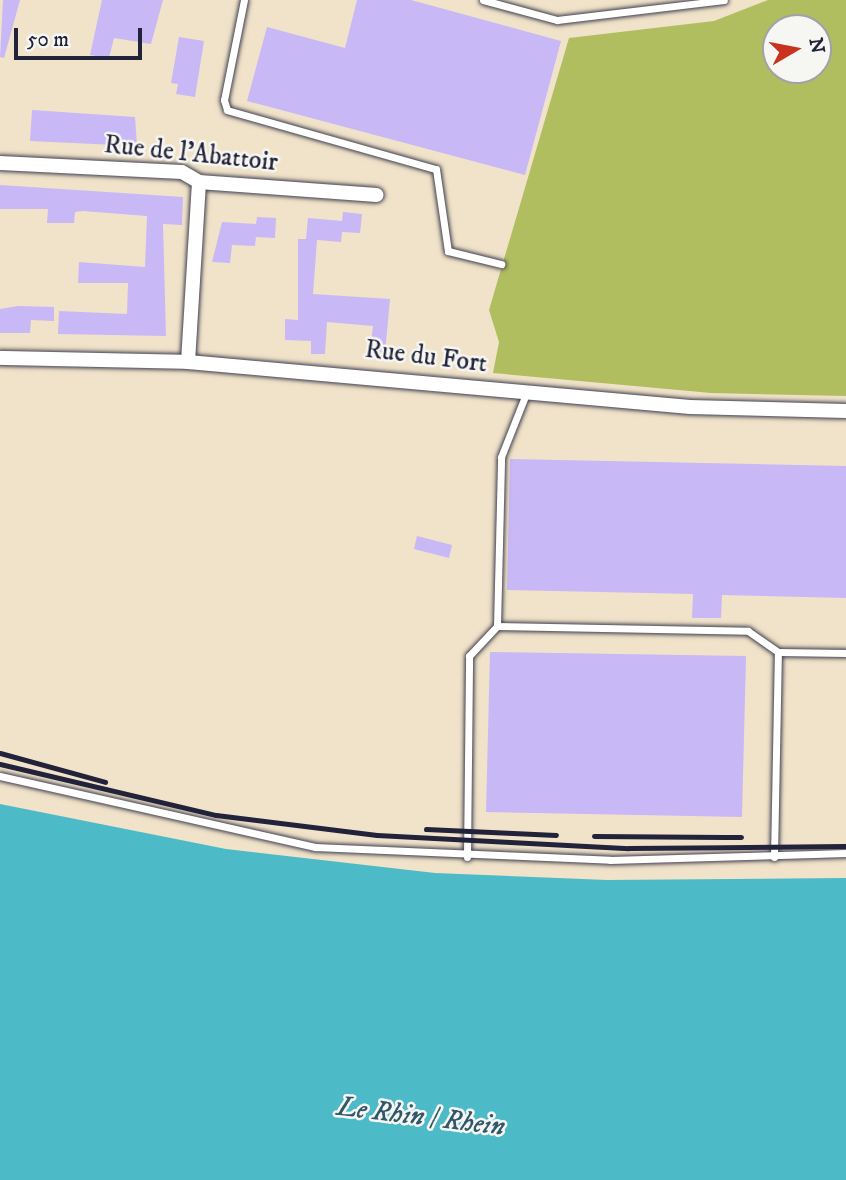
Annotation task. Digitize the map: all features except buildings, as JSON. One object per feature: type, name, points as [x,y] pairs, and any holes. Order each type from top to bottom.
[{"type":"street","name":"Rue de l'Abattoir","points":[[0,163],[182,173],[199,182],[377,195]]},
{"type":"street","points":[[188,362],[199,182]]},
{"type":"street","name":"Rue du Fort","points":[[0,358],[188,362],[526,394],[846,411]]},
{"type":"lane","points":[[244,0],[224,100],[227,110],[436,169],[448,251],[501,264]]},
{"type":"lane","points":[[483,0],[557,20],[724,0]]},
{"type":"lane","points":[[467,857],[469,656],[497,626],[501,457],[526,394]]},
{"type":"lane","points":[[497,626],[748,631],[778,652],[846,653]]},
{"type":"lane","points":[[774,857],[778,652]]},
{"type":"lane","points":[[0,776],[315,847],[467,857],[774,857],[846,853]]},
{"type":"green space","points":[[768,0],[846,0],[846,396],[711,393],[493,373],[499,342],[489,310],[569,38],[714,21]]},
{"type":"water","name":"Le Rhin / Rhein","points":[[0,804],[226,849],[435,873],[607,880],[846,878],[846,1180],[0,1180]]},
{"type":"railway","points":[[0,753],[105,782]]},
{"type":"railway","points":[[0,764],[216,815],[377,835],[629,848],[846,846]]},
{"type":"railway","points":[[426,829],[556,835]]},
{"type":"railway","points":[[594,836],[741,837]]}]
